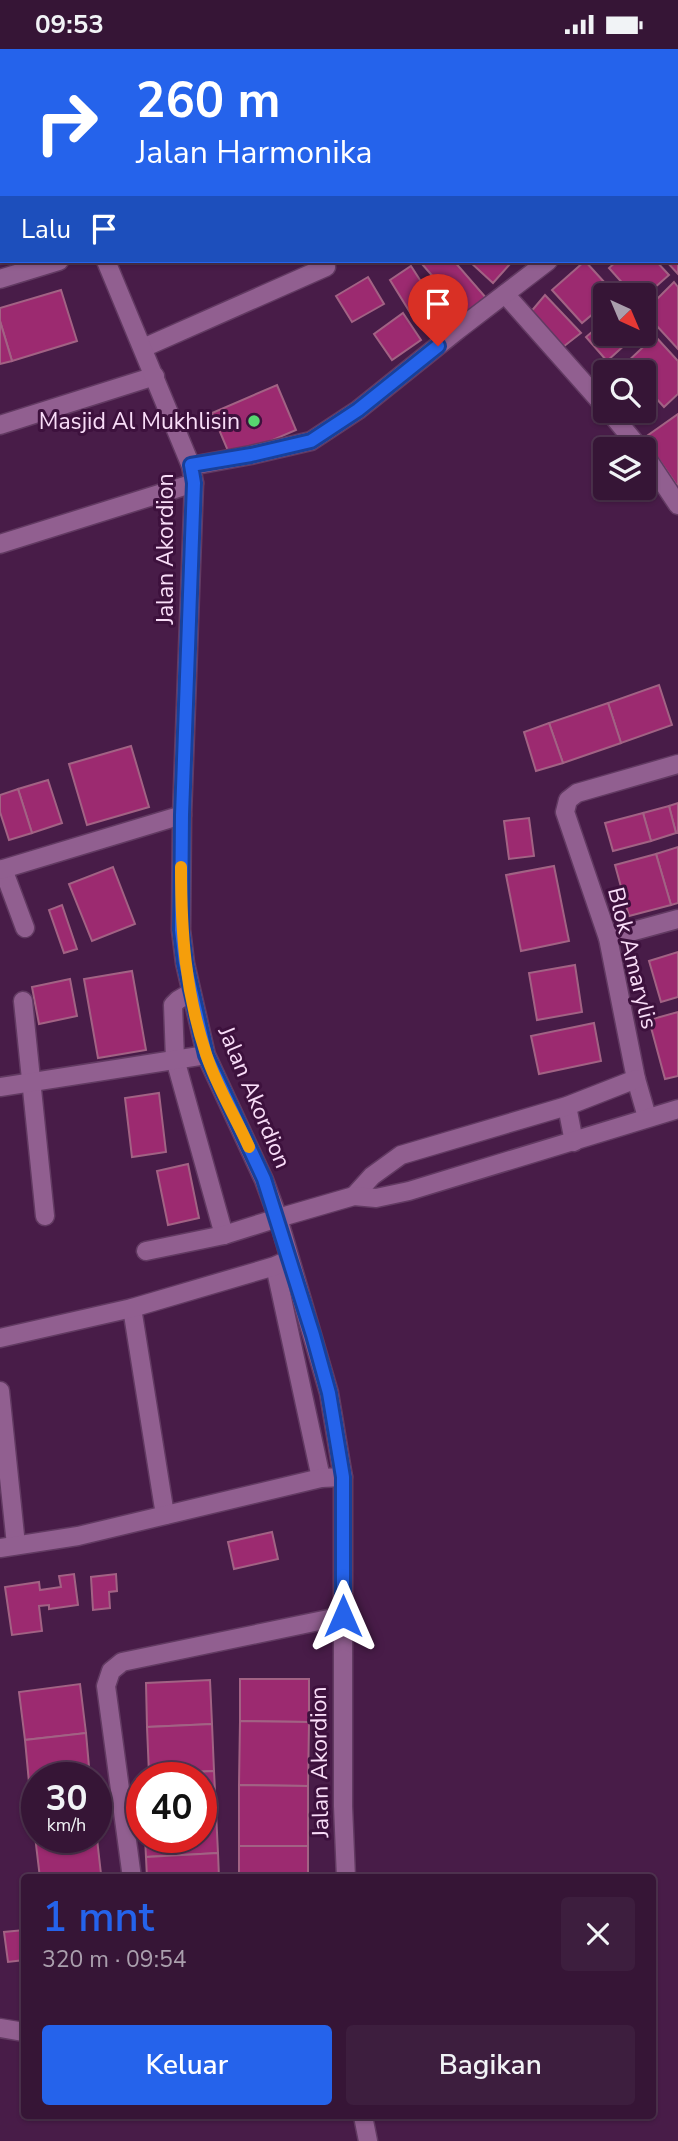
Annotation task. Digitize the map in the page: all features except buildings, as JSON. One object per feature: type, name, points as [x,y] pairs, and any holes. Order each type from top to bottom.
[{"type":"street","points":[[0,279],[52,263]]},
{"type":"street","name":"Jalan Akordion","points":[[107,263],[155,376],[192,474],[181,930],[190,993],[206,1055],[264,1179],[278,1218],[282,1263],[313,1335],[329,1393],[343,1477],[343,1806],[346,1874]]},
{"type":"street","points":[[0,544],[192,474],[251,455],[311,441],[358,410],[545,263]]},
{"type":"street","points":[[143,348],[326,267]]},
{"type":"street","points":[[505,294],[593,393]]},
{"type":"street","points":[[0,425],[155,376]]},
{"type":"street","points":[[619,423],[630,437]]},
{"type":"street","points":[[656,472],[678,505]]},
{"type":"street","name":"Blok Amarylis","points":[[647,1117],[636,1079],[608,938],[565,812],[569,800],[577,793],[678,764]]},
{"type":"street","points":[[25,928],[2,869],[182,815]]},
{"type":"street","points":[[608,938],[678,919]]},
{"type":"street","points":[[190,993],[173,1005],[175,1059],[224,1235]]},
{"type":"street","points":[[23,1002],[45,1216]]},
{"type":"street","points":[[0,1087],[206,1055]]},
{"type":"street","points":[[354,1196],[372,1176],[401,1155],[567,1106],[636,1079]]},
{"type":"street","points":[[567,1106],[574,1142]]},
{"type":"street","points":[[146,1251],[224,1235],[354,1196],[376,1198],[393,1195],[678,1109]]},
{"type":"street","points":[[0,1338],[132,1308],[282,1263],[321,1478]]},
{"type":"street","points":[[132,1308],[165,1515]]},
{"type":"street","points":[[0,1391],[8,1546],[78,1536],[321,1478],[343,1477]]},
{"type":"street","points":[[131,1874],[106,1685],[111,1671],[122,1662],[343,1616]]},
{"type":"street","points":[[0,2028],[21,2032]]},
{"type":"street","points":[[364,2119],[368,2141]]},
{"type":"slow traffic","points":[[181,867],[181,930],[190,993],[206,1055],[249,1147]]},
{"type":"place","name":"Masjid Al Mukhlisin","points":[[254,421]]},
{"type":"route","points":[[343,1616],[343,1477],[329,1393],[264,1179],[206,1055],[185,963],[181,930],[182,815],[194,483],[191,465],[311,441],[358,410],[438,346]]}]
